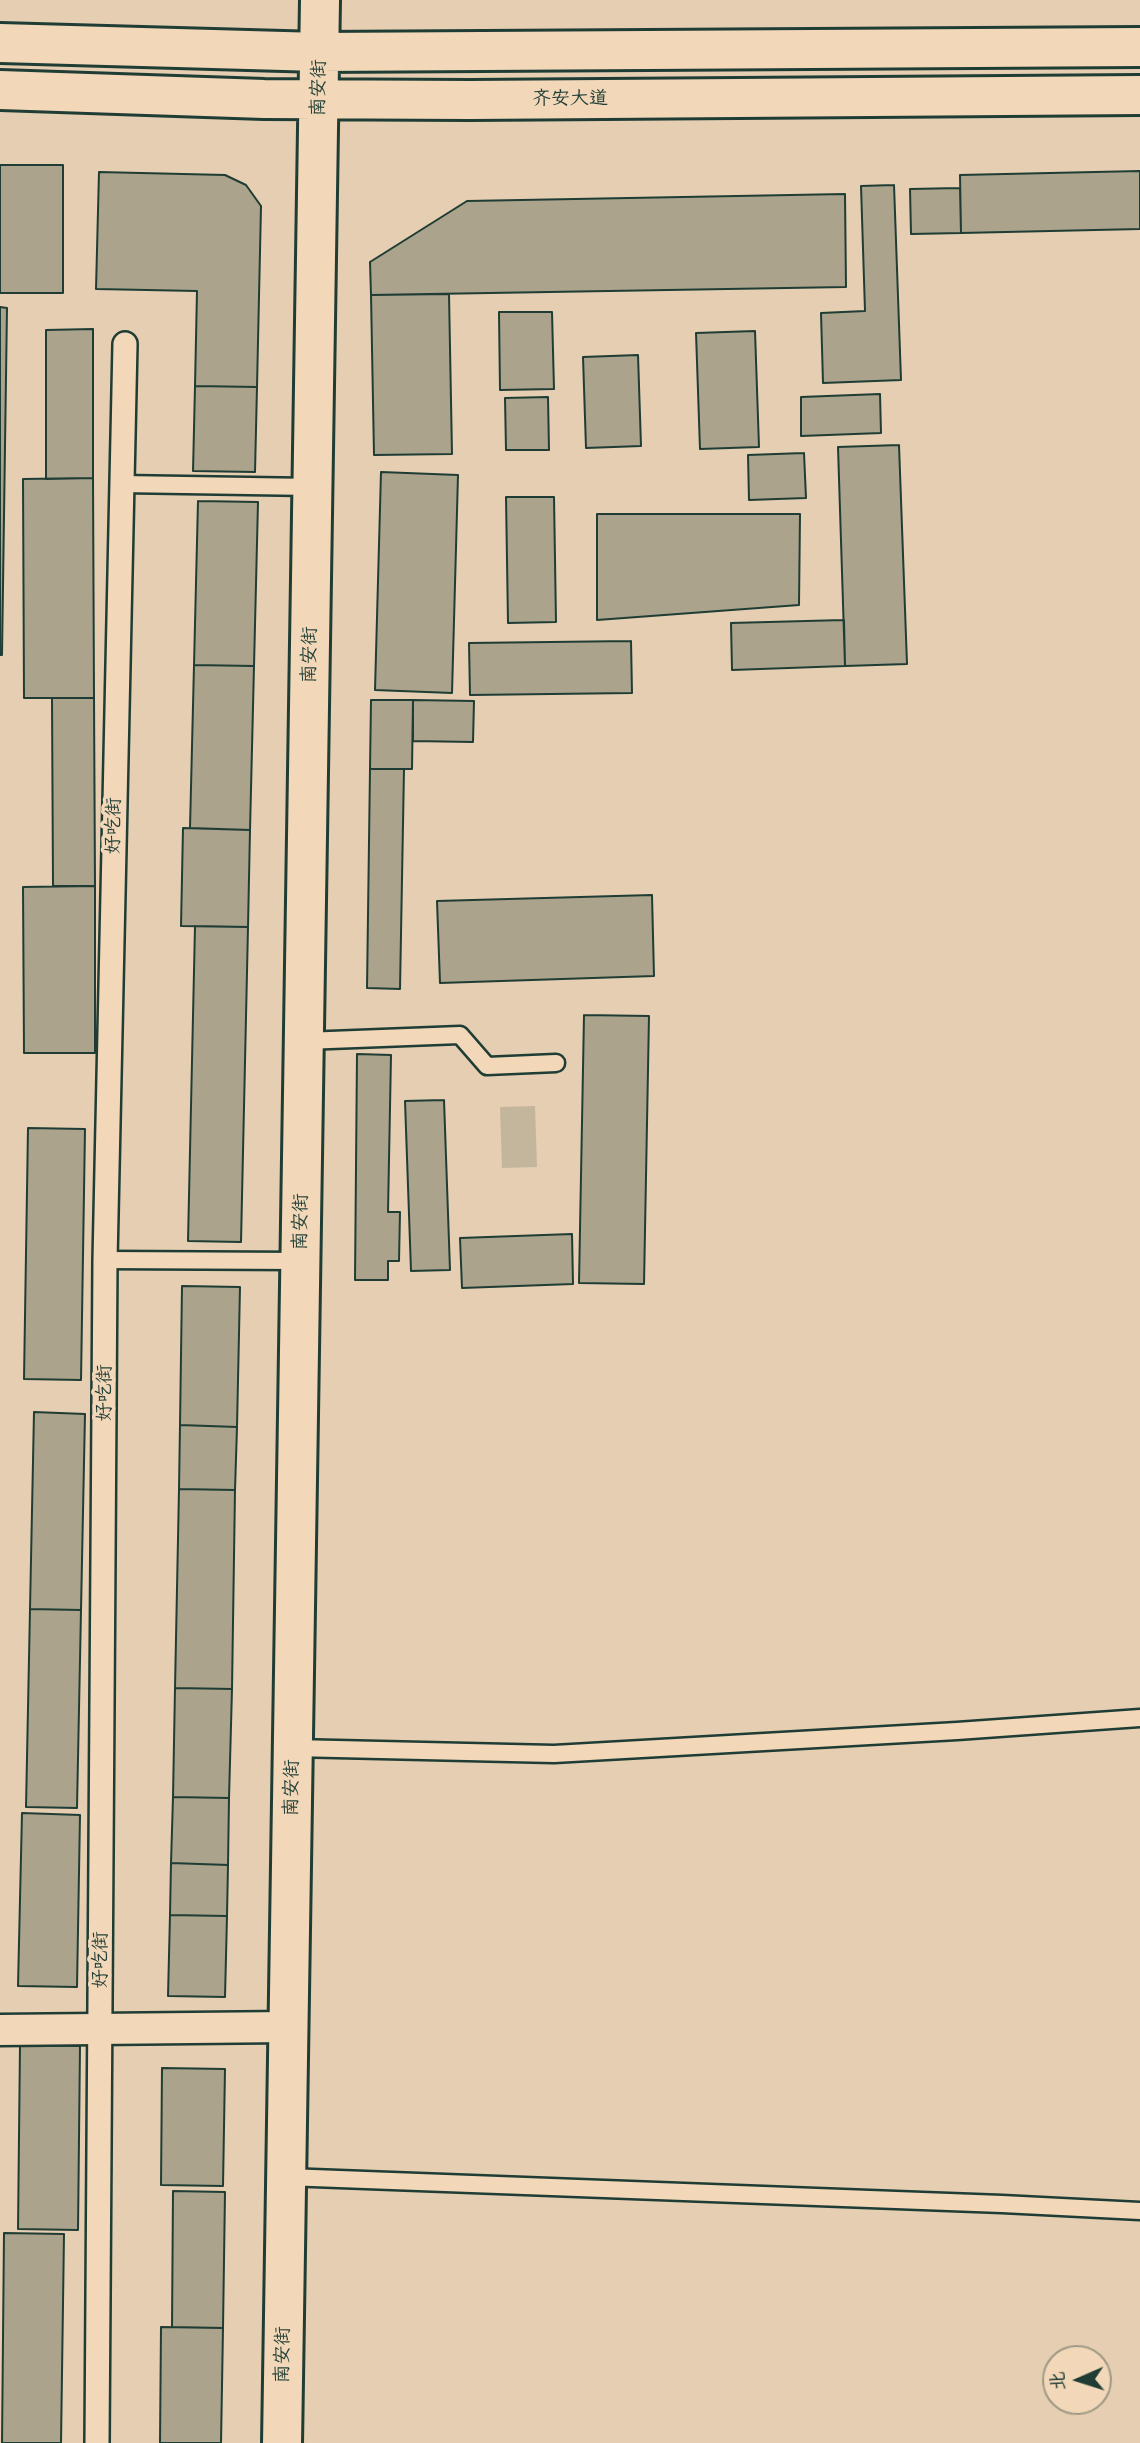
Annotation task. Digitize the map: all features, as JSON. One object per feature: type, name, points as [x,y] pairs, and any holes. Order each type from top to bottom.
[{"type":"main road","name":"南安街","points":[[282,2443],[320,0]]},
{"type":"main road","points":[[0,43],[319,52],[1140,47]]},
{"type":"main road","name":"齐安大道","points":[[0,90],[318,99],[470,100],[1140,94]]},
{"type":"street","name":"好吃街","points":[[97,2443],[105,1260],[125,344]]},
{"type":"street","points":[[0,2030],[288,2027]]},
{"type":"lane","points":[[121,484],[312,487]]},
{"type":"lane","points":[[304,1041],[460,1035],[487,1066],[556,1063]]},
{"type":"lane","points":[[105,1260],[300,1261]]},
{"type":"lane","points":[[293,1748],[554,1754],[1140,1718]]},
{"type":"lane","points":[[286,2177],[1140,2211]]},
{"type":"shaded area","points":[[535,1106],[537,1167],[502,1168],[500,1107]]},
{"type":"building","points":[[0,165],[63,165],[63,293],[0,293]]},
{"type":"building","points":[[1140,171],[1140,229],[961,233],[960,175]]},
{"type":"building","points":[[99,172],[225,175],[246,185],[261,206],[257,387],[195,386],[197,291],[96,289]]},
{"type":"building","points":[[894,185],[901,380],[823,383],[821,313],[865,311],[861,186]]},
{"type":"building","points":[[960,188],[961,233],[911,234],[910,189]]},
{"type":"building","points":[[845,194],[846,287],[371,295],[370,262],[467,201]]},
{"type":"building","points":[[449,294],[452,454],[374,455],[371,295]]},
{"type":"building","points":[[0,307],[7,308],[2,655],[0,655]]},
{"type":"building","points":[[499,312],[552,312],[554,389],[500,390]]},
{"type":"building","points":[[93,329],[93,478],[46,479],[46,330]]},
{"type":"building","points":[[755,331],[759,447],[700,449],[696,333]]},
{"type":"building","points":[[638,355],[641,446],[586,448],[583,357]]},
{"type":"building","points":[[195,386],[257,387],[255,472],[193,471]]},
{"type":"building","points":[[880,394],[881,433],[801,436],[801,397]]},
{"type":"building","points":[[548,397],[549,450],[506,450],[505,398]]},
{"type":"building","points":[[899,445],[907,664],[845,666],[838,447]]},
{"type":"building","points":[[804,453],[806,498],[749,500],[748,455]]},
{"type":"building","points":[[381,472],[458,475],[452,693],[375,690]]},
{"type":"building","points":[[93,478],[94,698],[24,698],[23,479]]},
{"type":"building","points":[[506,497],[554,497],[556,622],[508,623]]},
{"type":"building","points":[[198,501],[258,502],[254,666],[194,665]]},
{"type":"building","points":[[597,514],[800,514],[799,605],[597,620]]},
{"type":"building","points":[[844,620],[845,666],[732,670],[731,623]]},
{"type":"building","points":[[631,641],[632,693],[470,695],[469,643]]},
{"type":"building","points":[[194,665],[254,666],[250,830],[190,828]]},
{"type":"building","points":[[52,698],[94,698],[95,886],[53,886]]},
{"type":"building","points":[[371,700],[413,700],[412,769],[370,769]]},
{"type":"building","points":[[413,700],[474,701],[473,742],[413,741]]},
{"type":"building","points":[[370,769],[404,769],[400,989],[367,988]]},
{"type":"building","points":[[183,828],[250,830],[248,927],[181,926]]},
{"type":"building","points":[[95,886],[95,1053],[24,1053],[23,887]]},
{"type":"building","points":[[652,895],[654,976],[440,983],[437,901]]},
{"type":"building","points":[[195,926],[248,927],[241,1242],[188,1241]]},
{"type":"building","points":[[584,1015],[649,1016],[644,1284],[579,1283]]},
{"type":"building","points":[[357,1054],[391,1055],[388,1212],[400,1212],[399,1261],[388,1261],[388,1280],[355,1280]]},
{"type":"building","points":[[444,1100],[450,1270],[411,1271],[405,1101]]},
{"type":"building","points":[[28,1128],[85,1129],[81,1380],[24,1379]]},
{"type":"building","points":[[572,1234],[573,1284],[462,1288],[460,1238]]},
{"type":"building","points":[[182,1286],[240,1287],[237,1427],[180,1425]]},
{"type":"building","points":[[34,1412],[85,1414],[81,1610],[30,1609]]},
{"type":"building","points":[[180,1425],[237,1427],[235,1490],[179,1489]]},
{"type":"building","points":[[179,1489],[235,1490],[232,1689],[175,1688]]},
{"type":"building","points":[[30,1609],[81,1610],[77,1808],[26,1807]]},
{"type":"building","points":[[175,1688],[232,1689],[229,1798],[173,1797]]},
{"type":"building","points":[[173,1797],[229,1798],[228,1865],[171,1863]]},
{"type":"building","points":[[22,1813],[80,1815],[77,1987],[18,1986]]},
{"type":"building","points":[[171,1863],[228,1865],[227,1916],[170,1915]]},
{"type":"building","points":[[170,1915],[227,1916],[225,1997],[168,1996]]},
{"type":"building","points":[[20,2045],[80,2046],[78,2230],[18,2229]]},
{"type":"building","points":[[162,2068],[225,2069],[223,2186],[161,2185]]},
{"type":"building","points":[[173,2191],[225,2192],[223,2328],[172,2327]]},
{"type":"building","points":[[4,2233],[64,2234],[61,2443],[2,2443]]},
{"type":"building","points":[[161,2327],[223,2328],[221,2443],[160,2443]]}]
